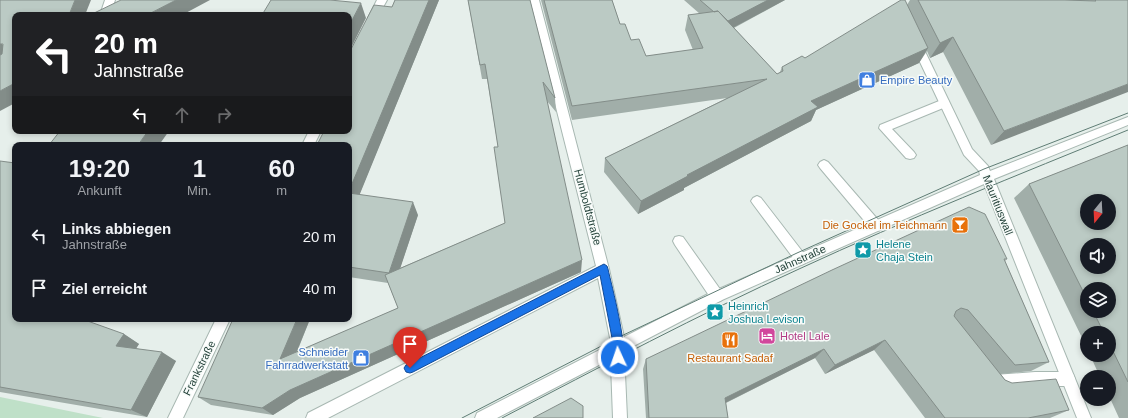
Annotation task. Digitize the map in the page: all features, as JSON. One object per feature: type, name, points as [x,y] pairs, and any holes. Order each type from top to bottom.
[{"type":"street","points":[[107,12],[110,0]]},
{"type":"street","points":[[369,26],[382,0]]},
{"type":"street","name":"Humboldtstraße","points":[[534,0],[604,269],[617,338],[620,418]]},
{"type":"street","points":[[113,12],[120,9]]},
{"type":"street","name":"Mauritiuswall","points":[[912,35],[968,152],[984,169],[1084,418]]},
{"type":"street","points":[[910,155],[884,128],[944,103]]},
{"type":"street","name":"Jahnstraße","points":[[482,418],[717,296],[987,177],[1128,121]]},
{"type":"street","points":[[824,165],[876,226]]},
{"type":"street","points":[[757,201],[801,259]]},
{"type":"street","points":[[679,241],[717,296]]},
{"type":"street","points":[[312,418],[604,269]]},
{"type":"street","name":"Frankstraße","points":[[176,418],[222,322]]},
{"type":"street","points":[[986,372],[995,383],[1035,379],[1068,379]]},
{"type":"green space","points":[[0,397],[103,418],[0,418]]},
{"type":"building","points":[[0,0],[75,0],[70,12],[12,12],[12,85],[0,91],[0,55],[2,54],[3,44],[0,44]]},
{"type":"building","points":[[121,0],[176,0],[153,12],[96,12]]},
{"type":"building","points":[[271,0],[330,0],[361,3],[352,20],[352,12],[264,12]]},
{"type":"building","points":[[395,0],[429,0],[352,184],[352,142],[318,142],[322,134],[352,134],[352,47],[374,5],[392,7]]},
{"type":"building","points":[[468,0],[530,0],[555,98],[543,82],[582,260],[290,390],[262,408],[198,397],[232,322],[296,322],[280,359],[398,308],[385,275],[505,223],[494,147],[498,147],[488,82],[485,64],[480,65]]},
{"type":"building","points":[[544,0],[612,0],[620,24],[625,24],[631,40],[639,39],[646,56],[703,48],[688,15],[718,11],[777,74],[783,71],[782,67],[802,56],[805,58],[901,0],[905,0],[928,48],[811,101],[818,107],[687,175],[688,176],[641,201],[605,158],[767,79],[572,106]]},
{"type":"building","points":[[700,0],[768,0],[728,21],[718,11],[714,12]]},
{"type":"building","points":[[918,0],[1128,0],[1128,84],[1004,131],[953,37],[940,43]]},
{"type":"building","points":[[58,134],[146,134],[140,142],[51,142]]},
{"type":"building","points":[[1128,145],[1128,382],[1116,357],[1116,326],[1100,326],[1096,318],[1116,318],[1116,282],[1080,282],[1080,285],[1029,184]]},
{"type":"building","points":[[0,161],[12,163],[12,322],[90,322],[124,334],[116,346],[162,352],[131,410],[0,387]]},
{"type":"building","points":[[352,193],[413,202],[389,273],[352,267]]},
{"type":"building","points":[[969,207],[985,214],[1007,259],[1004,259],[1049,362],[1015,365],[968,310],[961,308],[956,311],[954,316],[1005,380],[1012,383],[1056,379],[1069,410],[1028,418],[945,418],[885,340],[835,365],[824,349],[725,398],[728,418],[649,418],[646,359],[832,270]]},
{"type":"building","points":[[571,398],[583,406],[583,418],[533,418]]},
{"type":"tram line","points":[[462,418],[617,338],[797,253],[984,169],[1128,113]]},
{"type":"tram line","points":[[502,418],[686,323],[799,269],[922,215],[1128,130]]},
{"type":"place","name":"Empire Beauty","points":[[867,80]]},
{"type":"place","name":"Die Gockel im Teichmann","points":[[960,225]]},
{"type":"place","name":"Helene Chaja Stein","points":[[863,250]]},
{"type":"place","name":"Heinrich Joshua Levison","points":[[715,312]]},
{"type":"place","name":"Hotel Lale","points":[[767,336]]},
{"type":"place","name":"Restaurant Sadaf","points":[[730,340]]},
{"type":"place","name":"Schneider Fahrradwerkstatt","points":[[361,358]]},
{"type":"route","points":[[410,368],[604,269],[617,338],[618,357]]}]
